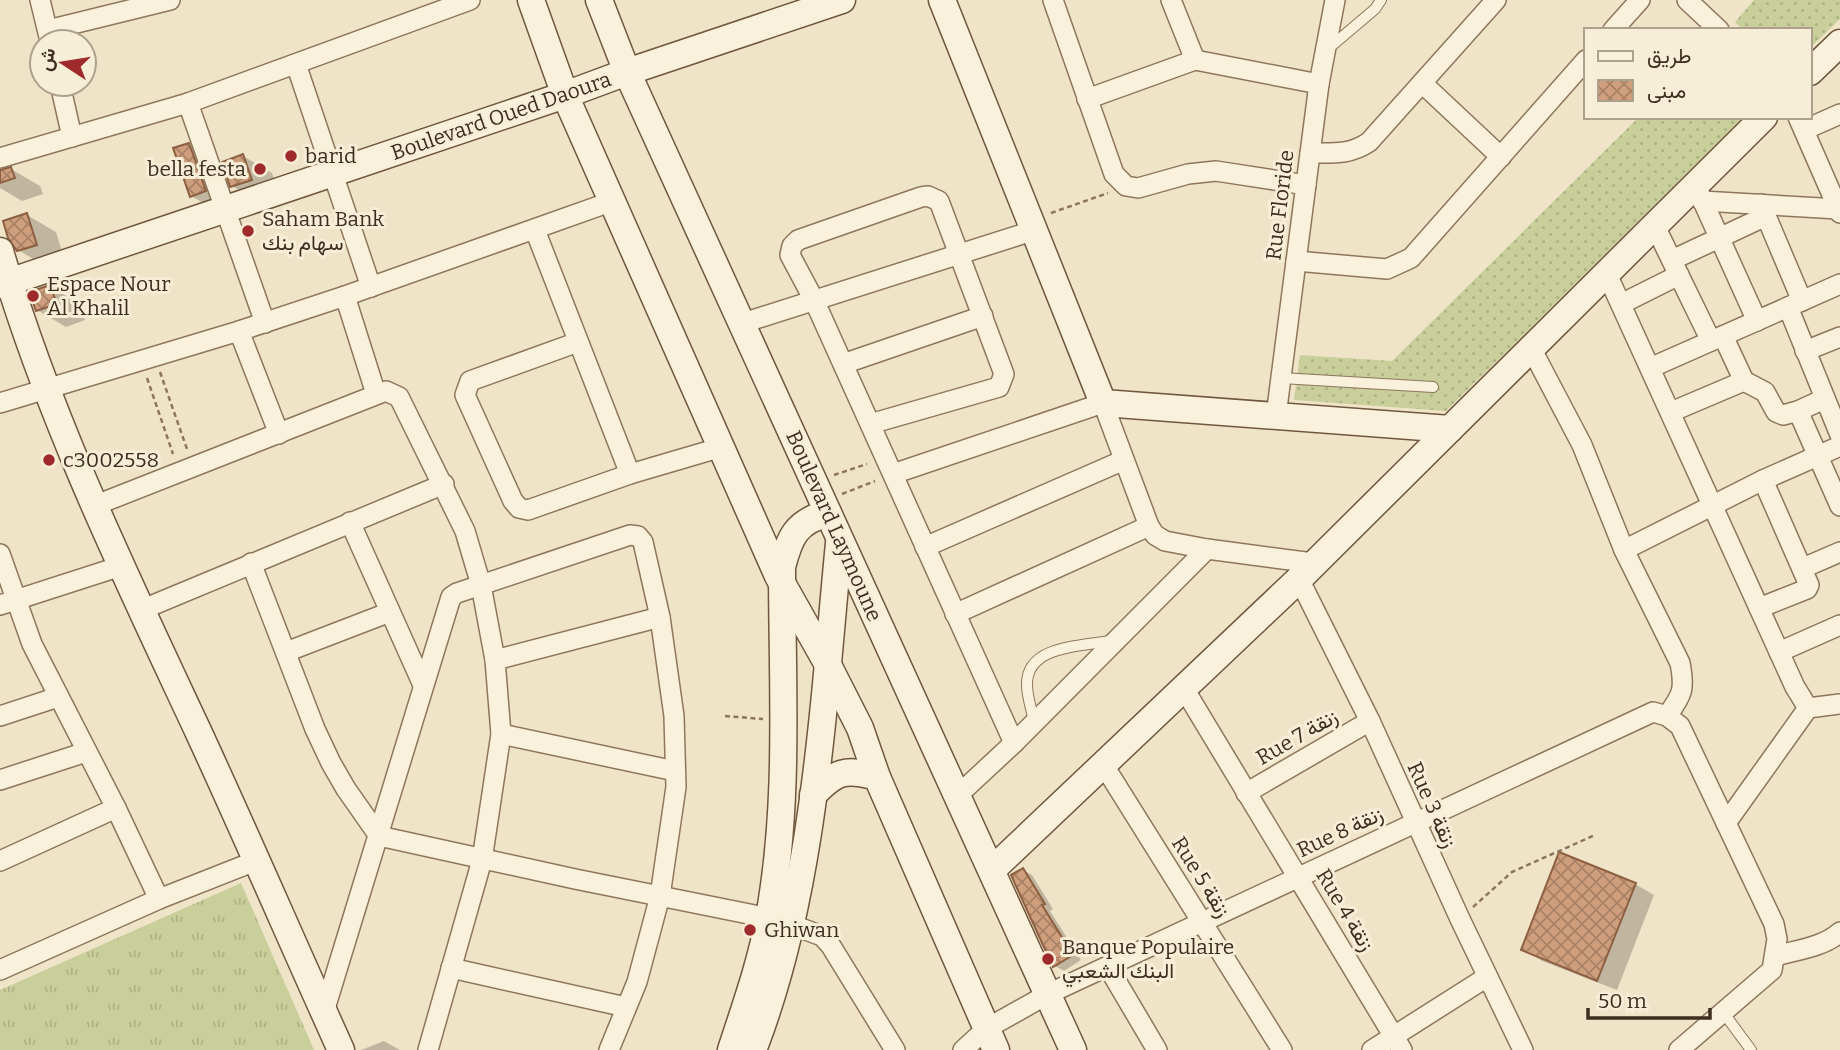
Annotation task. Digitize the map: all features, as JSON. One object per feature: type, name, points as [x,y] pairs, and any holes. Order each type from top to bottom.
[{"type":"street","points":[[40,0],[47,28]]},
{"type":"street","points":[[76,28],[170,0]]},
{"type":"street","points":[[0,158],[188,103],[296,64],[427,7],[470,0]]},
{"type":"street","points":[[531,0],[565,96],[782,586],[827,663],[860,728],[877,777],[991,1039]]},
{"type":"street","name":"Boulevard Laymoune","points":[[599,0],[627,72],[1073,1050]]},
{"type":"street","name":"Boulevard Oued Daoura","points":[[5,283],[565,96],[627,72],[842,0]]},
{"type":"street","points":[[942,0],[1030,226],[1103,403],[1149,526],[1160,539],[1306,571]]},
{"type":"street","points":[[1053,0],[1114,174],[1126,186],[1138,188],[1188,174],[1216,171],[1306,184]]},
{"type":"street","points":[[1171,0],[1195,60]]},
{"type":"street","name":"Rue Floride","points":[[1276,416],[1319,84],[1335,0]]},
{"type":"street","points":[[1310,153],[1347,153],[1369,142],[1496,0]]},
{"type":"street","points":[[1615,28],[1640,0]]},
{"type":"street","points":[[1687,0],[1717,28]]},
{"type":"street","points":[[1812,70],[1840,43]]},
{"type":"street","points":[[1087,99],[1195,60],[1319,84]]},
{"type":"street","points":[[1296,261],[1387,269],[1403,264],[1584,62]]},
{"type":"street","points":[[296,64],[371,287]]},
{"type":"street","points":[[1422,83],[1501,157]]},
{"type":"street","points":[[63,98],[72,137]]},
{"type":"street","points":[[188,103],[265,323]]},
{"type":"street","points":[[1699,193],[1763,210],[1839,211],[1835,188],[1801,124],[1840,114]]},
{"type":"street","points":[[992,870],[1306,571],[1654,224],[1699,193],[1762,119]]},
{"type":"street","points":[[1699,193],[1757,321]]},
{"type":"street","points":[[870,424],[999,387],[1004,374],[939,201],[928,196],[798,240],[792,246],[790,255],[814,300],[1014,743]]},
{"type":"street","points":[[0,403],[265,323],[613,201]]},
{"type":"street","points":[[1621,304],[1763,210]]},
{"type":"street","points":[[1763,210],[1795,304],[1805,351],[1840,435]]},
{"type":"street","points":[[1654,224],[1675,267],[1744,381],[1765,392],[1776,412],[1786,415],[1824,399]]},
{"type":"street","points":[[743,323],[959,254],[1030,226]]},
{"type":"street","points":[[535,230],[630,474]]},
{"type":"street","points":[[0,251],[5,283],[121,566],[258,860],[341,1050]]},
{"type":"street","points":[[1606,272],[1795,687],[1808,708]]},
{"type":"street","points":[[1650,368],[1840,284]]},
{"type":"street","points":[[345,296],[376,394]]},
{"type":"street","points":[[843,364],[983,316]]},
{"type":"street","points":[[239,331],[279,434]]},
{"type":"street","points":[[1805,351],[1840,337]]},
{"type":"street","points":[[578,342],[470,381],[466,395],[513,501],[519,508],[527,510],[630,474],[722,447]]},
{"type":"street","points":[[1531,348],[1582,445],[1624,550],[1680,663],[1684,682],[1682,696],[1660,714],[1680,726],[1774,925],[1777,939],[1772,970],[1679,1050]]},
{"type":"street","points":[[1671,412],[1744,381]]},
{"type":"street","points":[[96,505],[376,394],[386,391],[399,397],[465,531],[481,585],[495,660],[501,734],[482,860],[428,1050]]},
{"type":"street","points":[[889,466],[1103,403],[1450,429]]},
{"type":"street","points":[[1798,411],[1840,506]]},
{"type":"street","points":[[1624,550],[1763,480],[1840,446]]},
{"type":"street","points":[[925,547],[1124,460]]},
{"type":"street","points":[[1759,608],[1807,589],[1808,580],[1763,480]]},
{"type":"street","points":[[141,610],[444,484]]},
{"type":"street","points":[[749,1049],[775,986],[780,921],[784,721],[782,567],[795,532],[822,499]]},
{"type":"street","points":[[350,522],[424,685]]},
{"type":"street","points":[[955,614],[1149,526]]},
{"type":"street","points":[[324,1012],[451,597],[630,535],[638,536],[643,542],[660,617],[674,716],[676,787],[660,896],[637,982],[608,1050]]},
{"type":"street","points":[[780,921],[813,795],[839,539]]},
{"type":"street","points":[[957,796],[1014,743],[1207,549]]},
{"type":"street","points":[[1803,568],[1840,552]]},
{"type":"street","points":[[0,554],[9,602],[116,808],[159,900]]},
{"type":"street","points":[[251,564],[331,763],[379,836],[482,860],[780,921],[822,936],[831,946],[895,1050]]},
{"type":"street","points":[[9,602],[121,566]]},
{"type":"street","name":"Rue 3 زنقة","points":[[1306,571],[1415,822],[1523,1050]]},
{"type":"street","points":[[286,652],[390,612]]},
{"type":"street","points":[[495,660],[660,617]]},
{"type":"street","points":[[1779,652],[1840,625]]},
{"type":"street","name":"Rue 4 زنقة","points":[[1183,687],[1398,1043]]},
{"type":"street","points":[[0,716],[58,697]]},
{"type":"street","points":[[1726,823],[1808,708],[1840,704]]},
{"type":"street","name":"Rue 8 زنقة","points":[[963,1050],[991,1039],[1048,994],[1415,822],[1660,714]]},
{"type":"street","name":"Rue 7 زنقة","points":[[1246,793],[1370,722]]},
{"type":"street","points":[[501,734],[675,771]]},
{"type":"street","points":[[0,780],[86,752]]},
{"type":"street","name":"Rue 5 زنقة","points":[[1103,764],[1282,1050]]},
{"type":"street","points":[[813,795],[827,781],[845,772],[877,777]]},
{"type":"street","points":[[0,861],[116,808]]},
{"type":"street","points":[[0,970],[258,860]]},
{"type":"street","points":[[1776,956],[1834,938],[1840,932]]},
{"type":"street","points":[[1108,967],[1157,1050]]},
{"type":"street","points":[[451,968],[626,1007]]},
{"type":"street","points":[[1372,1050],[1398,1043],[1487,977]]},
{"type":"lane","points":[[1325,50],[1375,9],[1381,0]]},
{"type":"lane","points":[[1281,377],[1433,387]]},
{"type":"lane","points":[[1034,723],[1027,684],[1029,670],[1039,657],[1058,650],[1116,641]]},
{"type":"lane","points":[[1723,1012],[1751,1050]]},
{"type":"path","points":[[1030,226],[1126,186]]},
{"type":"path","points":[[147,358],[187,471]]},
{"type":"path","points":[[147,358],[187,471]]},
{"type":"path","points":[[822,499],[889,466]]},
{"type":"path","points":[[822,499],[889,466]]},
{"type":"path","points":[[725,716],[784,721]]},
{"type":"path","points":[[1460,919],[1512,872],[1595,835]]},
{"type":"green space","points":[[1754,0],[1840,0],[1840,19],[1812,46],[1812,28],[1741,28],[1735,22]]},
{"type":"green space","points":[[1637,119],[1742,119],[1446,411],[1294,400],[1300,355],[1392,361]]},
{"type":"green space","points":[[241,883],[314,1050],[0,1050],[0,990]]},
{"type":"building","points":[[189,143],[206,191],[190,197],[173,148]]},
{"type":"building","points":[[243,154],[252,180],[230,187],[222,162]]},
{"type":"building","points":[[11,167],[15,178],[0,183],[0,170]]},
{"type":"building","points":[[27,213],[37,245],[17,251],[8,238],[3,221]]},
{"type":"building","points":[[50,285],[57,304],[36,311],[29,292]]},
{"type":"building","points":[[1559,852],[1636,883],[1597,981],[1521,950]]},
{"type":"building","points":[[1023,868],[1073,955],[1053,967],[1011,875]]},
{"type":"place","name":"barid","points":[[291,156]]},
{"type":"place","name":"bella festa","points":[[260,169]]},
{"type":"place","name":"Saham Bank سهام بنك","points":[[248,231]]},
{"type":"place","name":"Espace Nour Al Khalil","points":[[33,296]]},
{"type":"place","name":"c3002558","points":[[49,460]]},
{"type":"place","name":"Ghiwan","points":[[750,930]]},
{"type":"place","name":"Banque Populaire البنك الشعبي","points":[[1048,959]]}]
